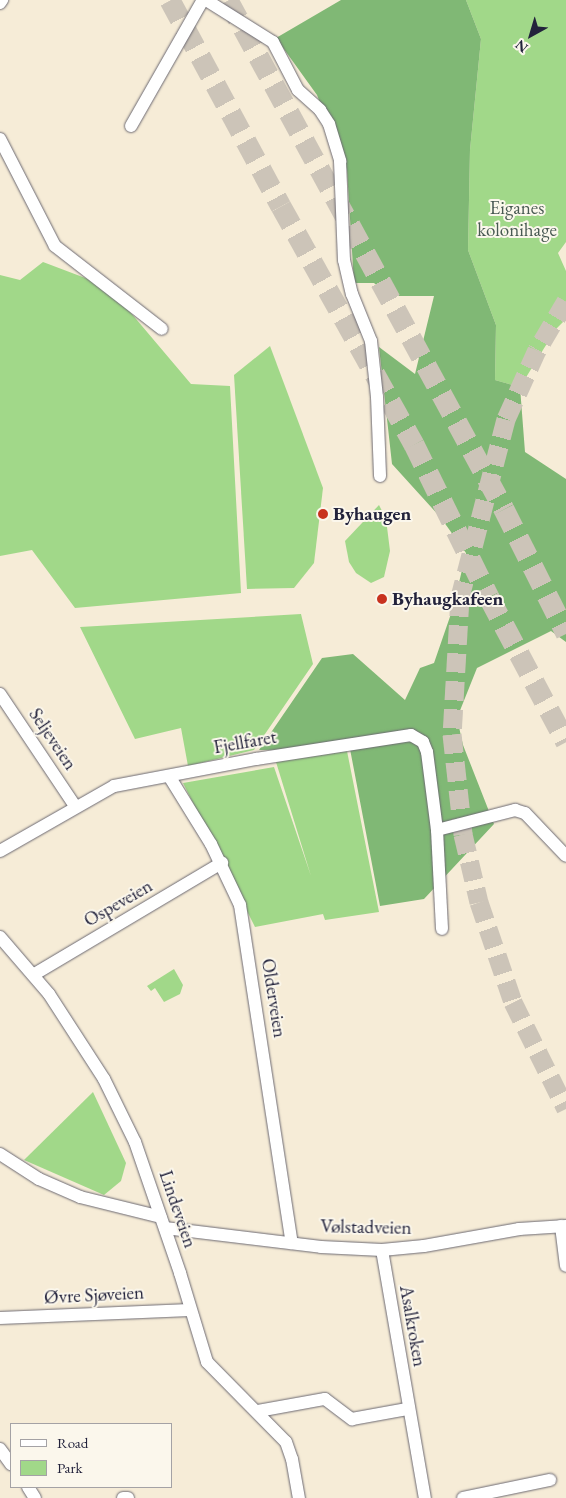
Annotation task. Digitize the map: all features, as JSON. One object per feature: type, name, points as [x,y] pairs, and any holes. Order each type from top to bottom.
[{"type":"street","points":[[131,126],[205,0],[273,42],[298,90],[326,117],[340,160],[344,260],[352,294],[371,341],[378,397],[380,476]]},
{"type":"street","points":[[0,139],[55,246],[162,329]]},
{"type":"street","name":"Seljeveien","points":[[0,694],[75,806]]},
{"type":"street","name":"Fjellfaret","points":[[0,851],[75,806],[114,786],[256,759],[411,735],[423,742],[427,752],[437,830],[442,929]]},
{"type":"street","name":"Olderveien","points":[[168,776],[233,885],[244,924],[292,1243]]},
{"type":"street","points":[[437,830],[515,810],[525,813],[566,856]]},
{"type":"street","name":"Ospeveien","points":[[33,975],[222,864]]},
{"type":"street","name":"Lindeveien","points":[[0,937],[33,975],[71,1026],[104,1079],[135,1142],[211,1368],[258,1411],[289,1449],[299,1498]]},
{"type":"street","name":"Vølstadveien","points":[[0,1154],[39,1179],[80,1197],[163,1223],[292,1243],[382,1250],[563,1226]]},
{"type":"street","points":[[563,1226],[566,1266]]},
{"type":"street","name":"Asalkroken","points":[[382,1250],[407,1409],[425,1498]]},
{"type":"street","name":"Øvre Sjøveien","points":[[0,1318],[190,1310]]},
{"type":"street","points":[[258,1411],[325,1399],[352,1419],[407,1409]]},
{"type":"street","points":[[0,1449],[10,1463]]},
{"type":"street","points":[[463,1498],[550,1480]]},
{"type":"street","points":[[123,1498],[128,1498]]},
{"type":"green space","points":[[341,0],[466,0],[481,39],[470,150],[468,250],[496,325],[495,380],[520,387],[525,452],[566,479],[566,642],[551,631],[477,668],[457,718],[463,745],[494,824],[424,899],[380,906],[350,749],[259,750],[322,658],[353,654],[405,700],[420,668],[434,663],[453,608],[466,553],[441,518],[392,464],[379,347],[415,374],[434,296],[389,296],[374,283],[354,283],[347,170],[317,95],[276,38]]},
{"type":"green space","name":"Eiganes kolonihage","points":[[466,0],[566,0],[566,242],[558,253],[566,271],[566,319],[556,329],[520,387],[495,380],[496,325],[468,250],[470,150],[481,39]]},
{"type":"green space","points":[[43,262],[109,287],[191,384],[230,386],[241,593],[75,608],[32,550],[0,556],[0,275],[20,280]]},
{"type":"green space","points":[[270,346],[323,488],[314,563],[294,588],[247,589],[234,375]]},
{"type":"green space","points":[[379,505],[386,519],[390,551],[384,577],[371,583],[356,573],[349,562],[345,541]]},
{"type":"green space","points":[[301,614],[313,664],[254,750],[188,766],[181,728],[135,739],[80,627]]},
{"type":"green space","points":[[347,751],[379,912],[325,920],[323,914],[255,927],[183,783],[274,767],[311,876],[276,762]]},
{"type":"green space","points":[[174,969],[183,985],[180,994],[164,1002],[155,988],[151,991],[147,986]]},
{"type":"green space","points":[[93,1092],[126,1163],[121,1181],[104,1195],[24,1160]]},
{"type":"tunnel","points":[[170,0],[281,206],[414,444],[489,597],[566,742]]},
{"type":"tunnel","points":[[228,0],[504,509],[566,633]]},
{"type":"tunnel","points":[[566,301],[537,350],[506,419],[460,597],[452,734],[463,834],[479,902],[513,1002],[566,1109]]},
{"type":"place","name":"Byhaugen","points":[[323,514]]},
{"type":"place","name":"Byhaugkafeen","points":[[382,599]]}]
